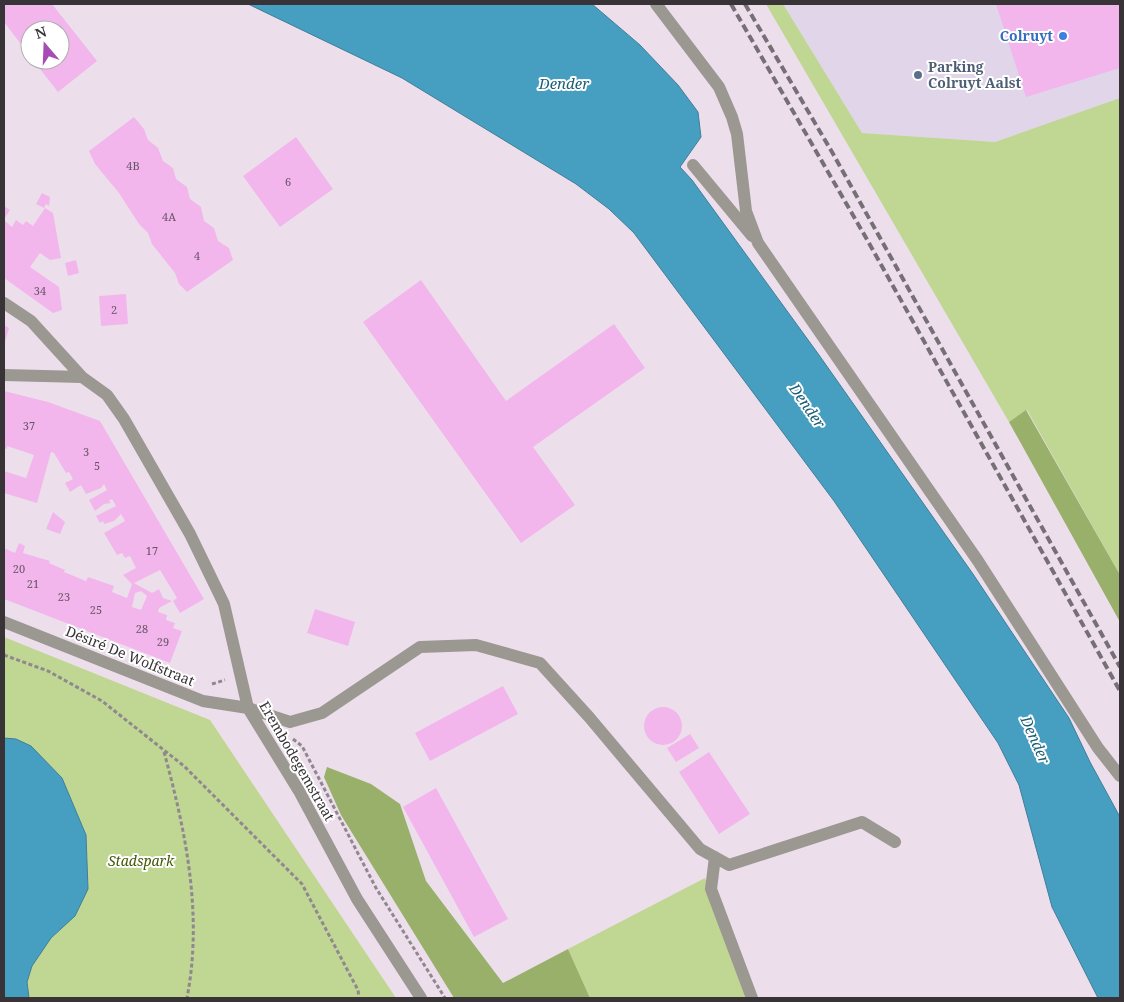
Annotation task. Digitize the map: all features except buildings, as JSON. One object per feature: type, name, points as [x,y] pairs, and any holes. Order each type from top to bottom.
[{"type":"street","points":[[656,4],[718,87],[726,101],[737,134],[746,211],[758,243]]},
{"type":"street","points":[[693,165],[758,243],[978,561],[1098,748],[1120,776]]},
{"type":"street","name":"Erembodegemstraat","points":[[4,303],[31,321],[82,377],[107,395],[124,419],[190,534],[224,604],[248,708],[299,791],[357,898],[421,998]]},
{"type":"street","points":[[4,375],[82,377]]},
{"type":"street","name":"Désiré De Wolfstraat","points":[[4,622],[203,701],[248,708],[290,722],[322,713],[420,647],[476,645],[540,664],[589,717],[700,849],[715,857]]},
{"type":"street","points":[[752,998],[711,889],[715,857],[729,864],[862,822],[895,842]]},
{"type":"path","points":[[4,655],[48,671],[102,701],[184,766],[302,884],[358,990],[359,998]]},
{"type":"path","points":[[287,735],[302,746],[376,888],[445,998]]},
{"type":"path","points":[[164,752],[179,807],[194,905],[191,977],[188,998]]},
{"type":"shaded area","points":[[783,4],[1120,4],[1120,98],[995,142],[862,133]]},
{"type":"green space","points":[[766,4],[783,4],[862,133],[995,142],[1120,98],[1120,575],[1027,410],[1009,422]]},
{"type":"green space","points":[[1026,410],[1120,575],[1120,622],[1009,422]]},
{"type":"green space","name":"Stadspark","points":[[4,637],[210,720],[396,998],[4,998]]},
{"type":"green space","points":[[327,767],[371,784],[400,804],[426,881],[503,983],[568,949],[590,998],[454,998],[341,815],[324,777]]},
{"type":"green space","points":[[705,878],[749,998],[590,998],[568,949]]},
{"type":"water","name":"Dender","points":[[248,4],[592,4],[640,45],[678,85],[698,112],[701,137],[680,167],[692,180],[819,355],[973,574],[1069,718],[1120,817],[1120,998],[1098,998],[1052,907],[1019,785],[998,743],[834,501],[634,233],[609,209],[576,184],[402,78]]},
{"type":"water","points":[[4,738],[16,739],[31,746],[62,778],[86,835],[88,889],[75,916],[51,938],[32,966],[27,982],[29,998],[4,998]]},
{"type":"railway","points":[[731,4],[865,236],[1120,691]]},
{"type":"railway","points":[[745,4],[832,152],[1120,667]]},
{"type":"place","name":"Colruyt","points":[[1063,36]]},
{"type":"place","name":"Parking Colruyt Aalst","points":[[918,75]]}]
